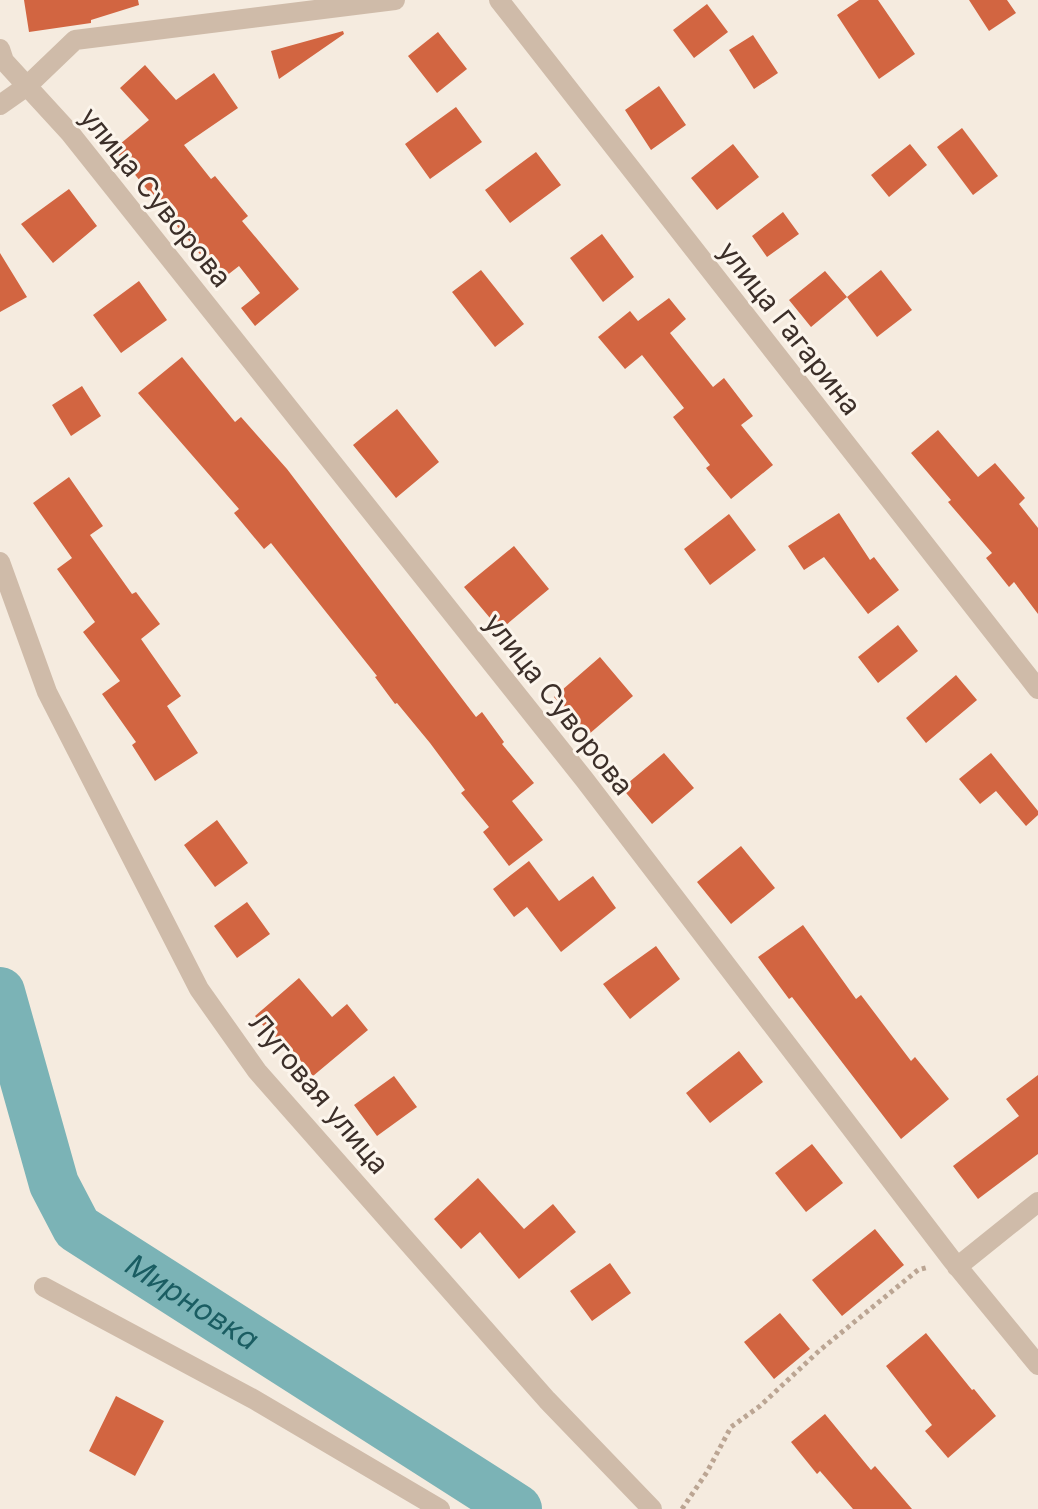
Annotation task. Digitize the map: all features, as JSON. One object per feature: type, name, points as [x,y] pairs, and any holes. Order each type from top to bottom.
[{"type":"street","points":[[0,105],[27,86],[75,40],[395,0]]},
{"type":"street","name":"улица Гагарина","points":[[499,0],[1038,689]]},
{"type":"street","name":"улица Суворова","points":[[0,49],[4,61],[80,146],[584,779],[954,1263],[1038,1365]]},
{"type":"street","name":"Луговая улица","points":[[0,562],[47,692],[199,989],[257,1071],[547,1400],[652,1509]]},
{"type":"street","points":[[954,1263],[1038,1202]]},
{"type":"street","points":[[44,1287],[255,1400],[440,1509]]},
{"type":"path","points":[[682,1509],[707,1472],[731,1427],[760,1406],[820,1350],[918,1270],[954,1263]]},
{"type":"building","points":[[24,0],[138,0],[139,5],[91,20],[91,23],[29,32]]},
{"type":"building","points":[[859,0],[878,0],[915,54],[879,79],[837,15]]},
{"type":"building","points":[[969,0],[1007,0],[1016,13],[989,31]]},
{"type":"building","points":[[707,4],[728,32],[694,58],[673,30]]},
{"type":"building","points":[[343,31],[344,34],[279,79],[271,51]]},
{"type":"building","points":[[438,32],[467,69],[437,93],[408,56]]},
{"type":"building","points":[[753,35],[778,73],[754,89],[729,50]]},
{"type":"building","points":[[145,65],[176,100],[214,73],[238,108],[184,145],[211,179],[215,176],[248,216],[242,221],[299,289],[255,326],[241,308],[260,293],[239,266],[221,280],[114,149],[149,120],[120,88]]},
{"type":"building","points":[[659,86],[686,125],[651,150],[625,110]]},
{"type":"building","points":[[456,107],[482,142],[430,179],[405,144]]},
{"type":"building","points":[[962,128],[998,176],[973,195],[937,147]]},
{"type":"building","points":[[733,144],[759,177],[717,210],[691,178]]},
{"type":"building","points":[[910,144],[927,165],[889,197],[871,175]]},
{"type":"building","points":[[536,152],[561,185],[510,223],[485,190]]},
{"type":"building","points":[[69,189],[97,226],[53,263],[21,224]]},
{"type":"building","points":[[783,212],[799,234],[767,257],[752,236]]},
{"type":"building","points":[[602,234],[634,277],[603,302],[570,258]]},
{"type":"building","points":[[0,253],[27,297],[0,312]]},
{"type":"building","points":[[481,270],[524,324],[495,347],[452,292]]},
{"type":"building","points":[[881,270],[912,310],[877,337],[847,297]]},
{"type":"building","points":[[825,271],[847,297],[811,327],[789,300]]},
{"type":"building","points":[[139,281],[167,320],[121,353],[93,315]]},
{"type":"building","points":[[669,298],[686,319],[670,333],[713,387],[724,378],[753,416],[741,425],[773,465],[731,499],[706,468],[710,465],[673,417],[684,408],[642,355],[625,369],[598,337],[630,311],[638,321]]},
{"type":"building","points":[[182,357],[235,422],[241,417],[287,469],[476,717],[482,712],[504,742],[502,744],[534,783],[512,801],[543,840],[509,866],[483,832],[489,827],[461,793],[465,790],[430,743],[395,704],[377,676],[271,543],[264,549],[234,513],[239,509],[138,393]]},
{"type":"building","points":[[82,386],[101,416],[71,436],[52,405]]},
{"type":"building","points":[[397,409],[439,462],[396,498],[353,445]]},
{"type":"building","points":[[938,430],[978,477],[995,463],[1025,498],[1019,504],[1038,528],[1038,614],[1014,582],[1009,587],[986,558],[992,553],[911,453]]},
{"type":"building","points":[[69,477],[103,526],[90,535],[132,594],[136,592],[160,624],[141,639],[181,696],[167,706],[198,753],[155,781],[132,745],[136,742],[102,694],[120,681],[83,632],[95,622],[57,569],[72,558],[33,503]]},
{"type":"building","points":[[839,513],[870,560],[874,557],[899,590],[868,614],[824,557],[804,570],[788,546]]},
{"type":"building","points":[[729,514],[756,550],[710,585],[684,549]]},
{"type":"building","points":[[514,546],[549,589],[500,630],[464,587]]},
{"type":"building","points":[[898,625],[918,651],[878,683],[858,657]]},
{"type":"building","points":[[600,657],[633,696],[588,735],[554,697]]},
{"type":"building","points":[[956,675],[977,700],[926,743],[906,718]]},
{"type":"building","points":[[664,753],[694,788],[652,824],[622,788]]},
{"type":"building","points":[[991,753],[1038,811],[1038,815],[1026,826],[996,791],[980,804],[959,779]]},
{"type":"building","points":[[217,820],[248,863],[215,887],[184,845]]},
{"type":"building","points":[[741,846],[775,888],[731,924],[697,882]]},
{"type":"building","points":[[529,861],[559,901],[593,876],[616,908],[561,952],[527,907],[514,917],[493,889]]},
{"type":"building","points":[[247,902],[270,934],[237,958],[214,926]]},
{"type":"building","points":[[803,925],[856,999],[861,995],[911,1061],[915,1057],[949,1099],[901,1139],[758,957]]},
{"type":"building","points":[[656,946],[680,979],[630,1019],[603,984]]},
{"type":"building","points":[[299,978],[332,1017],[347,1004],[368,1030],[313,1076],[284,1040],[279,1044],[255,1016]]},
{"type":"building","points":[[739,1051],[763,1082],[710,1123],[686,1093]]},
{"type":"building","points":[[1038,1075],[1038,1154],[978,1199],[953,1166],[1019,1116],[1006,1099]]},
{"type":"building","points":[[394,1076],[417,1107],[377,1136],[354,1105]]},
{"type":"building","points":[[812,1144],[843,1183],[806,1212],[775,1173]]},
{"type":"building","points":[[478,1178],[524,1229],[553,1204],[576,1232],[519,1279],[480,1232],[461,1249],[434,1219]]},
{"type":"building","points":[[875,1229],[904,1265],[842,1316],[812,1280]]},
{"type":"building","points":[[610,1263],[631,1293],[592,1321],[570,1291]]},
{"type":"building","points":[[780,1313],[810,1349],[774,1379],[744,1342]]},
{"type":"building","points":[[926,1333],[996,1416],[948,1458],[925,1431],[932,1425],[886,1366]]},
{"type":"building","points":[[116,1396],[164,1421],[135,1476],[89,1451]]},
{"type":"building","points":[[825,1414],[871,1470],[875,1466],[912,1509],[853,1509],[820,1471],[817,1474],[791,1442]]},
{"type":"waterway","name":"Мирновка","points":[[0,992],[54,1184],[77,1228],[517,1509]]},
{"type":"waterway","points":[[0,1079],[13,1039]]}]
